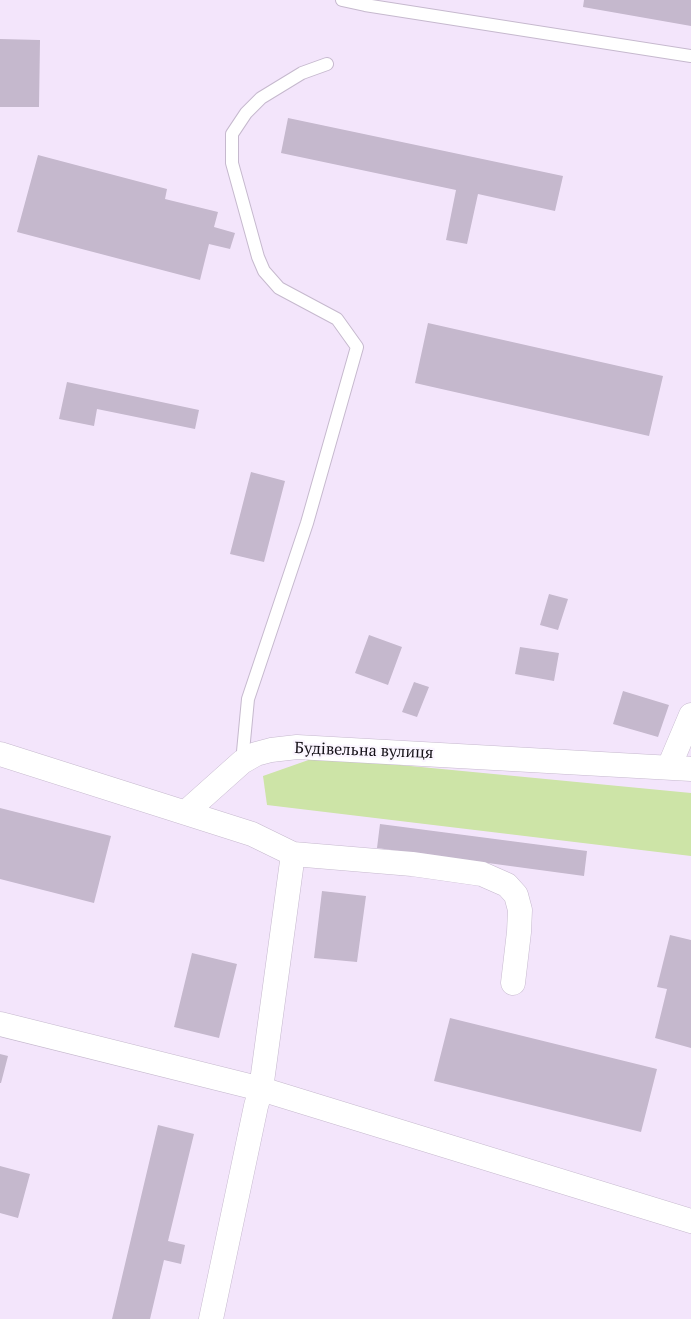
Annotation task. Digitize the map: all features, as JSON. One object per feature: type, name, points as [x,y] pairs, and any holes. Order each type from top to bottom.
[{"type":"street","name":"Будівельна вулиця","points":[[186,812],[242,762],[256,754],[297,747],[680,768],[691,715]]},
{"type":"street","points":[[0,754],[252,834],[293,854],[412,864],[482,874],[507,885],[516,895],[520,910],[520,932],[513,983]]},
{"type":"street","points":[[211,1319],[261,1090],[293,854]]},
{"type":"street","points":[[0,1024],[261,1090],[691,1221]]},
{"type":"lane","points":[[342,0],[374,7],[691,56]]},
{"type":"lane","points":[[242,762],[248,699],[307,523],[357,347],[337,319],[279,288],[264,271],[258,257],[232,163],[232,134],[246,113],[261,98],[302,73],[327,64]]},
{"type":"green space","points":[[317,757],[691,793],[691,856],[267,805],[263,776]]},
{"type":"building","points":[[584,0],[691,0],[691,26],[583,7]]},
{"type":"building","points":[[0,39],[40,40],[39,107],[0,107]]},
{"type":"building","points":[[288,118],[563,176],[555,211],[478,194],[467,244],[446,240],[456,190],[281,153]]},
{"type":"building","points":[[38,155],[167,189],[165,199],[218,212],[214,227],[235,233],[230,249],[209,244],[200,280],[17,232]]},
{"type":"building","points":[[428,323],[663,376],[649,436],[415,383]]},
{"type":"building","points":[[67,382],[199,410],[195,429],[97,409],[94,426],[59,419]]},
{"type":"building","points":[[251,472],[285,481],[264,562],[230,554]]},
{"type":"building","points":[[549,594],[568,599],[558,630],[540,625]]},
{"type":"building","points":[[369,635],[402,647],[388,685],[355,673]]},
{"type":"building","points":[[520,647],[559,653],[554,681],[515,674]]},
{"type":"building","points":[[414,682],[429,687],[417,717],[402,712]]},
{"type":"building","points":[[623,691],[669,705],[658,737],[613,724]]},
{"type":"building","points":[[0,808],[111,836],[94,903],[0,879]]},
{"type":"building","points":[[380,824],[587,851],[584,876],[377,848]]},
{"type":"building","points":[[322,891],[366,896],[357,962],[314,958]]},
{"type":"building","points":[[670,935],[691,940],[691,1048],[655,1038],[667,989],[657,987]]},
{"type":"building","points":[[192,953],[237,964],[219,1038],[174,1027]]},
{"type":"building","points":[[450,1018],[657,1069],[641,1132],[434,1081]]},
{"type":"building","points":[[0,1054],[8,1056],[1,1083],[0,1083]]},
{"type":"building","points":[[158,1125],[194,1134],[168,1241],[185,1245],[181,1264],[164,1260],[150,1319],[112,1319]]},
{"type":"building","points":[[0,1166],[30,1174],[18,1218],[0,1213]]}]
